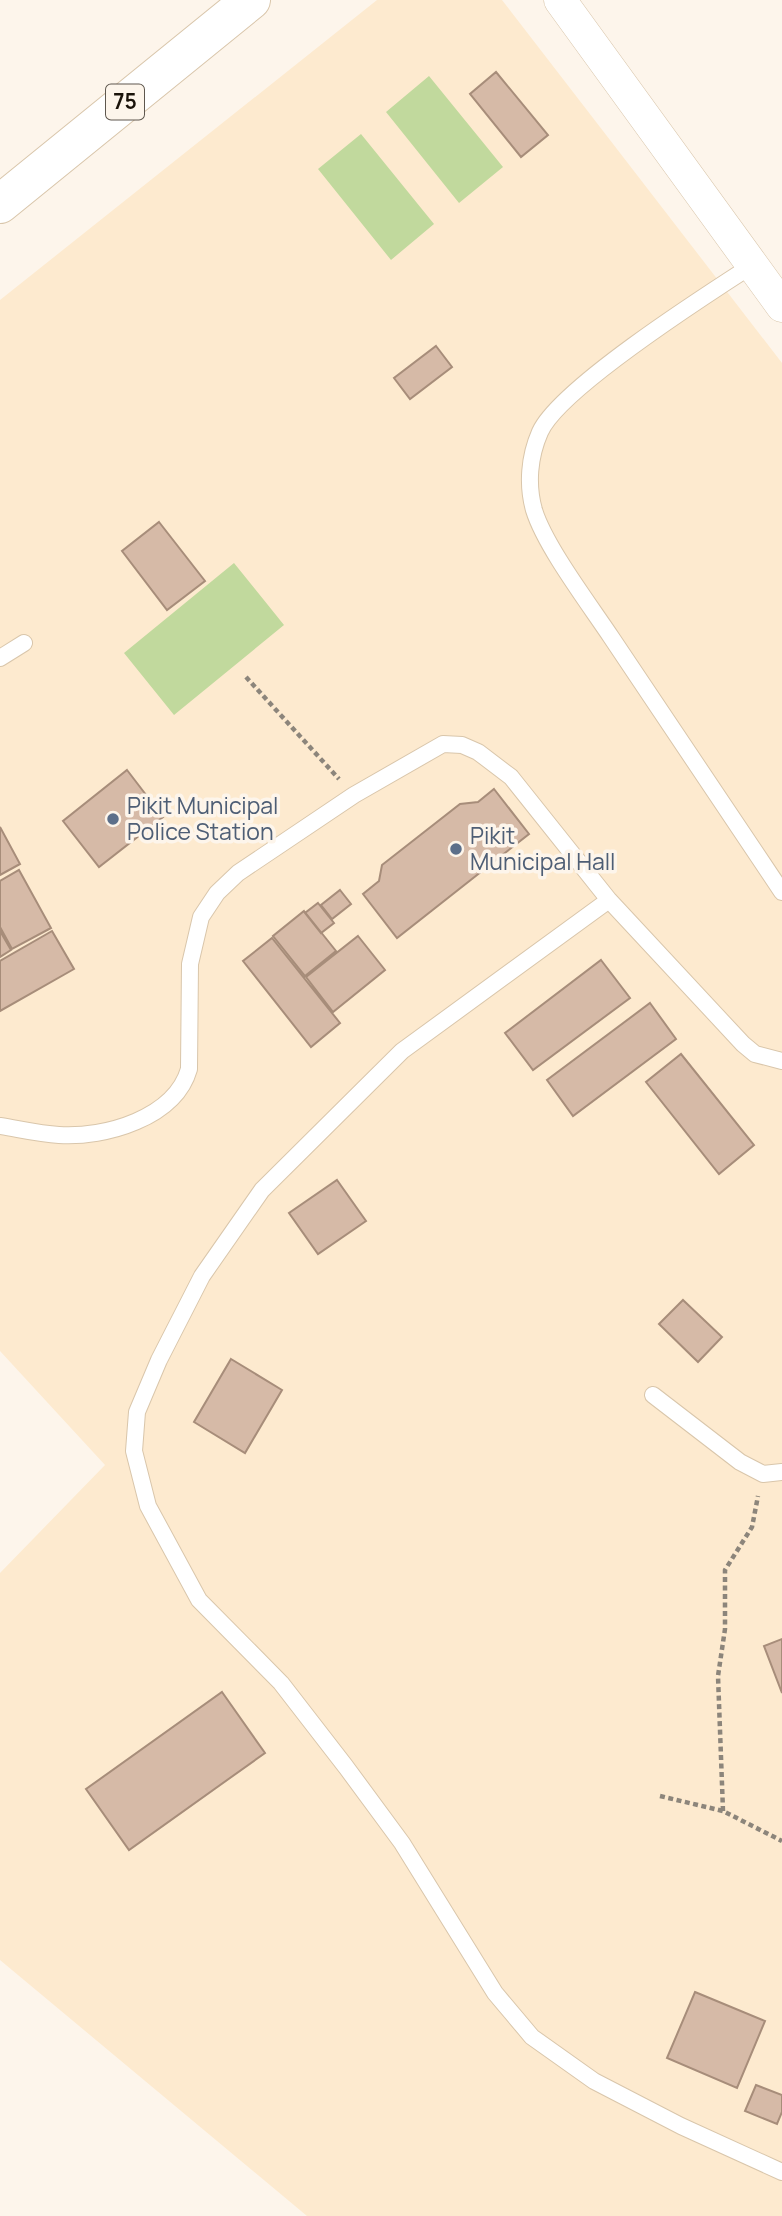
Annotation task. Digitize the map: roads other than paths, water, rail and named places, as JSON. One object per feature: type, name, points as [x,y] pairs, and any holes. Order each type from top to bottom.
[{"type":"highway","name":"75","points":[[0,204],[251,0]]},
{"type":"street","points":[[560,0],[782,306]]},
{"type":"lane","points":[[751,266],[636,346],[549,416],[536,447],[528,490],[536,514],[571,576],[782,892]]},
{"type":"lane","points":[[0,658],[24,643]]},
{"type":"lane","points":[[0,1126],[60,1135],[107,1131],[171,1101],[186,1082],[189,1069],[190,964],[201,916],[217,893],[238,873],[354,795],[443,744],[462,745],[486,757],[510,777],[609,900],[743,1044],[755,1054],[782,1061]]},
{"type":"lane","points":[[609,900],[402,1051],[262,1190],[202,1276],[159,1360],[136,1412],[134,1451],[148,1506],[199,1600],[281,1682],[346,1767],[402,1843],[495,1993],[532,2038],[594,2081],[681,2126],[782,2172]]},
{"type":"lane","points":[[653,1395],[740,1462],[763,1474],[782,1472]]},
{"type":"place","name":"Pikit Municipal Police Station","points":[[113,819]]},
{"type":"place","name":"Pikit Municipal Hall","points":[[456,849]]}]
